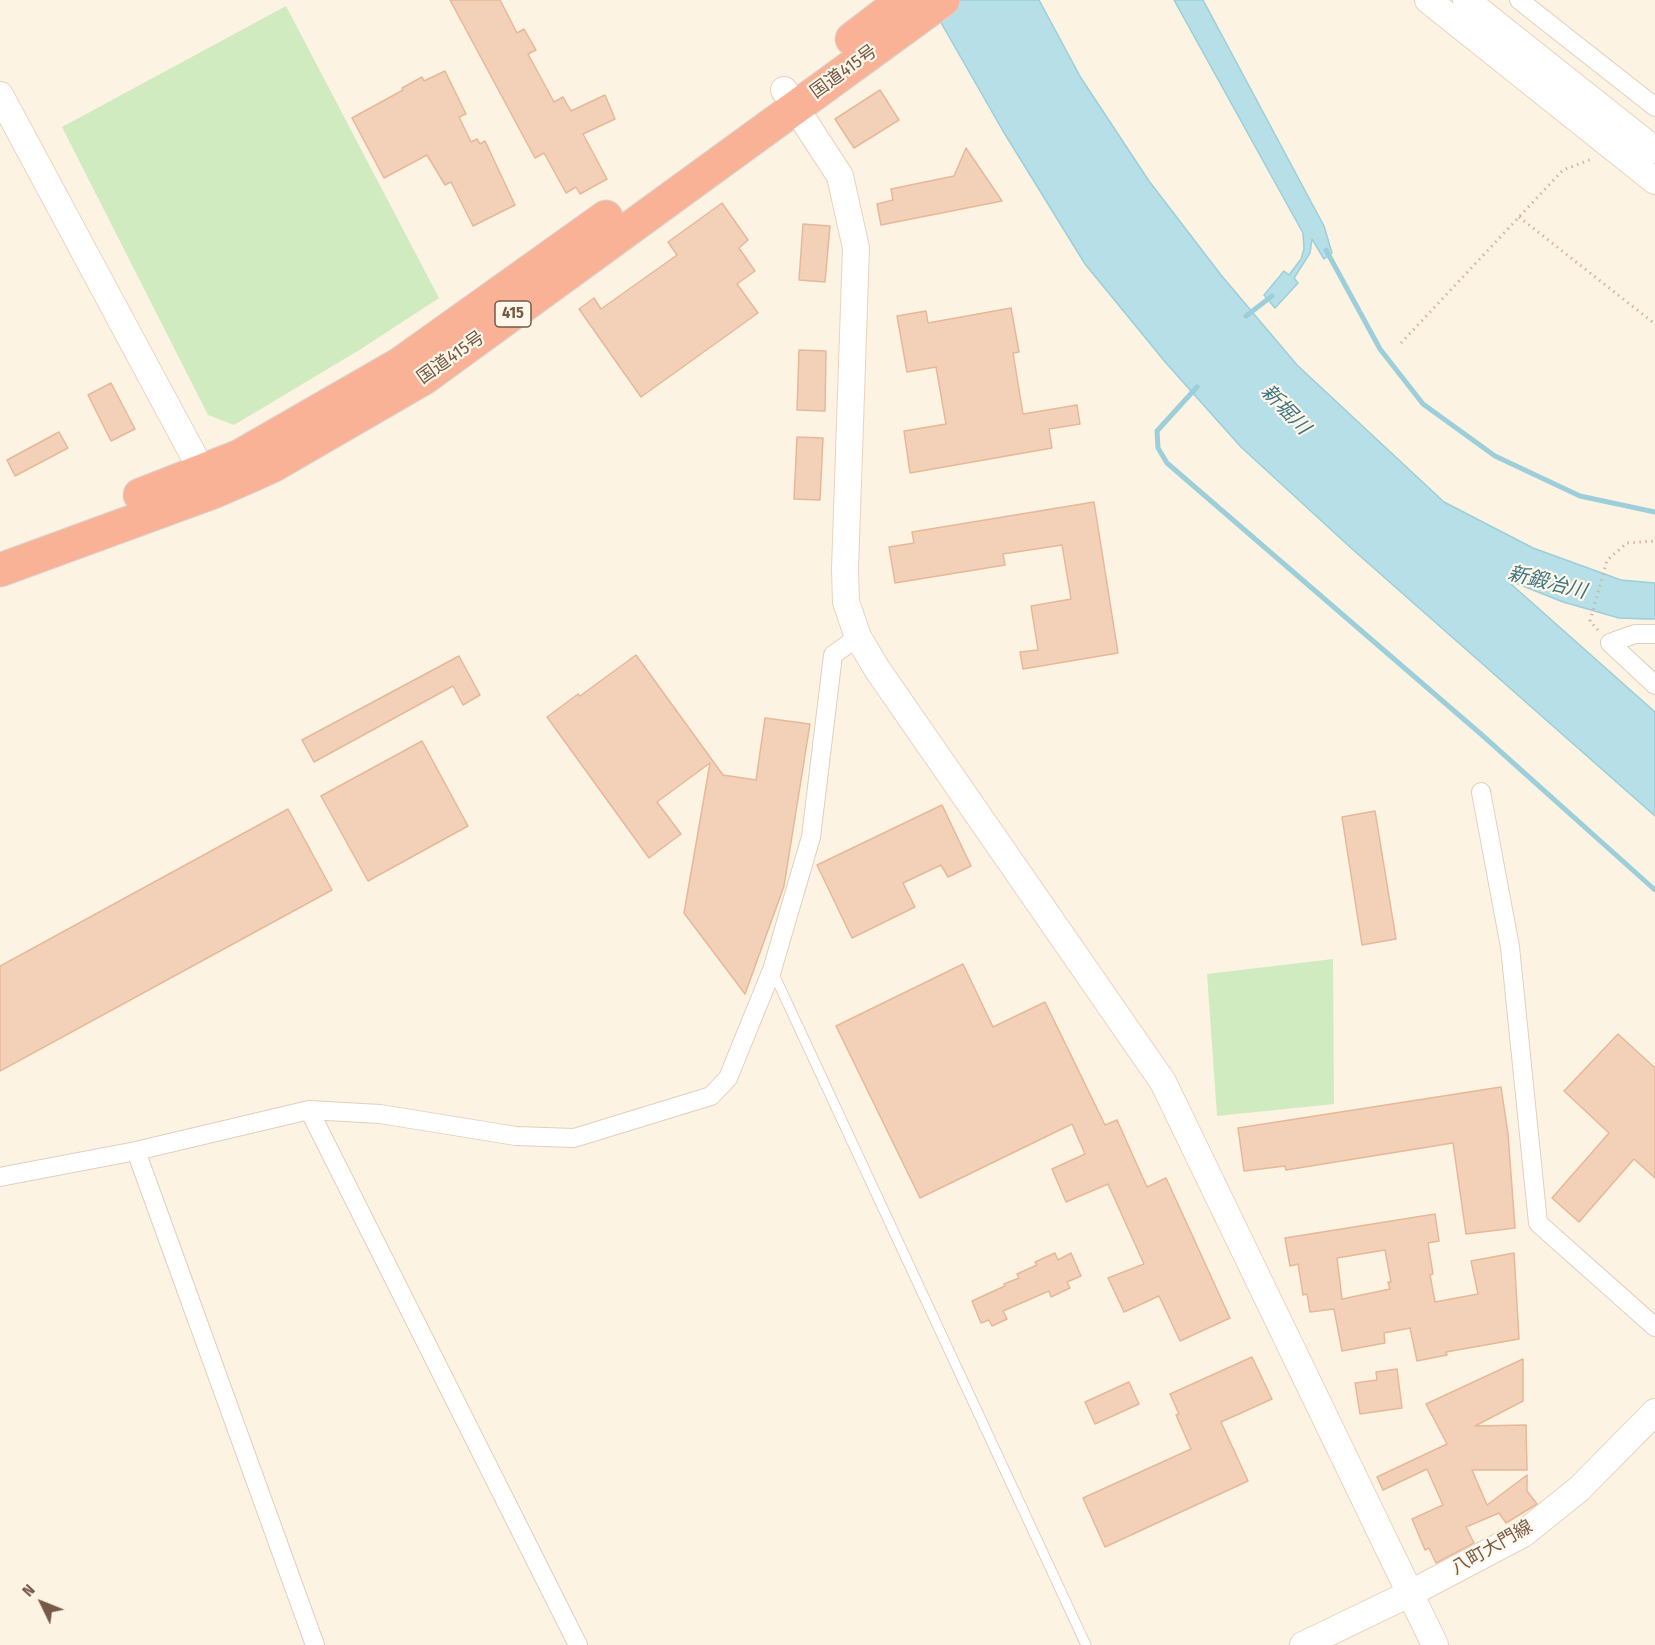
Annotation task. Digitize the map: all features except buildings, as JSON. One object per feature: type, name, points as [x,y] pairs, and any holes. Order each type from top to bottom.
[{"type":"highway","name":"国道415号","points":[[0,548],[208,482],[272,466],[424,378],[790,98],[923,5]]},
{"type":"highway","name":"国道415号","points":[[0,570],[208,482]]},
{"type":"street","points":[[1428,0],[1655,181]]},
{"type":"street","points":[[1466,0],[1651,143]]},
{"type":"street","points":[[1520,0],[1655,107]]},
{"type":"street","points":[[790,98],[840,176],[856,248],[844,569],[846,602],[858,637],[877,669],[1163,1082],[1435,1645]]},
{"type":"street","points":[[4,110],[208,482]]},
{"type":"street","points":[[1616,150],[1651,143]]},
{"type":"street","points":[[1655,634],[1635,634],[1610,642],[1655,685]]},
{"type":"street","points":[[0,1177],[136,1150],[309,1110],[380,1114],[516,1136],[574,1138],[711,1096],[728,1078],[772,970],[811,837],[833,655],[858,637]]},
{"type":"street","points":[[1481,792],[1510,947],[1538,1223],[1655,1327]]},
{"type":"street","points":[[309,1110],[578,1645]]},
{"type":"street","points":[[136,1150],[315,1645]]},
{"type":"street","name":"八町大門線","points":[[1303,1645],[1411,1593],[1523,1534],[1579,1489],[1655,1412]]},
{"type":"lane","points":[[772,970],[1086,1645]]},
{"type":"path","points":[[1401,343],[1563,170],[1616,150]]},
{"type":"path","points":[[1519,217],[1655,324]]},
{"type":"path","points":[[1610,642],[1590,621],[1607,560],[1627,543],[1655,541]]},
{"type":"green space","points":[[286,6],[439,298],[361,349],[234,425],[208,415],[62,127]]},
{"type":"green space","points":[[1333,959],[1334,1104],[1217,1116],[1207,974]]},
{"type":"water","points":[[928,0],[1039,0],[1081,78],[1149,181],[1221,275],[1297,365],[1444,502],[1533,548],[1621,580],[1655,583],[1655,619],[1619,618],[1563,602],[1513,582],[1511,584],[1655,712],[1655,816],[1351,548],[1241,447],[1166,363],[1085,264],[1003,131]]},
{"type":"water","points":[[1174,0],[1203,0],[1324,226],[1332,253],[1324,259],[1312,239],[1310,253],[1294,278],[1298,283],[1275,308],[1264,295],[1284,271],[1289,275],[1301,259],[1304,249],[1303,233]]},
{"type":"waterway","points":[[1326,250],[1380,349],[1423,404],[1495,456],[1580,496],[1655,512]]},
{"type":"waterway","points":[[1246,316],[1272,296]]},
{"type":"waterway","points":[[1197,387],[1157,431],[1158,448],[1167,463],[1482,735],[1655,890]]},
{"type":"water label","name":"新堀川","points":[[1285,410]]},
{"type":"water label","name":"新鍛冶川","points":[[1547,583]]}]
